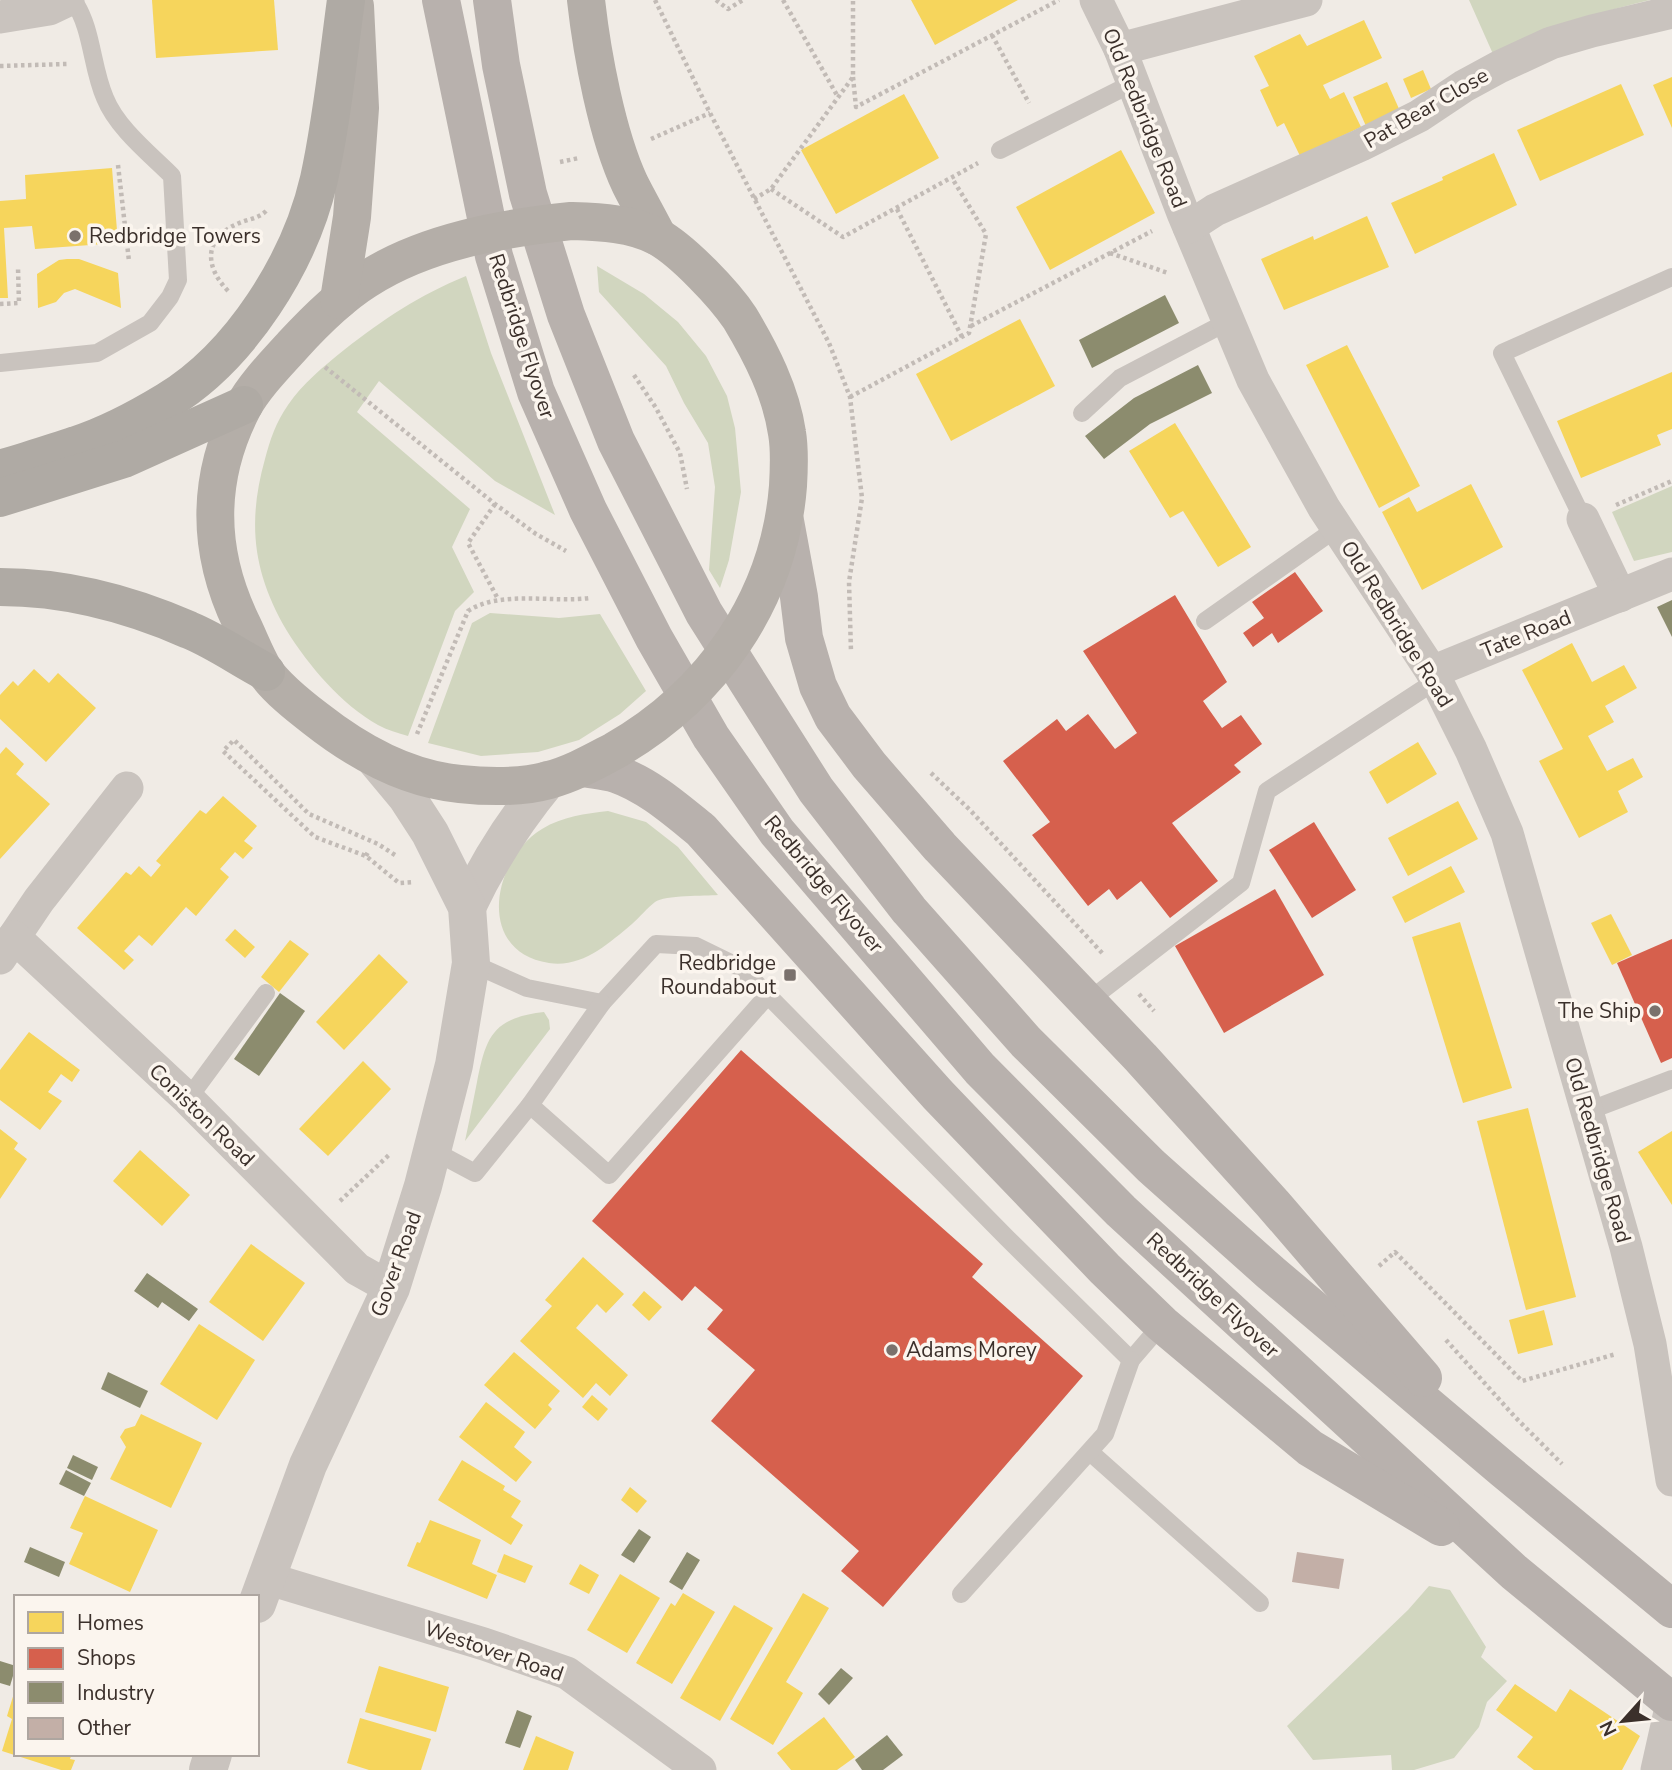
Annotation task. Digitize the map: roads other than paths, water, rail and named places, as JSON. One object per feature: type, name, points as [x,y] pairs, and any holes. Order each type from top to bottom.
[{"type":"highway","points":[[0,469],[79,444],[137,418],[169,400],[199,377],[241,337],[275,288],[297,244],[318,180],[346,0]]},
{"type":"highway","points":[[339,300],[352,216],[360,108],[355,0]]},
{"type":"highway","points":[[586,0],[605,105],[617,149],[630,183],[658,237]]},
{"type":"highway","points":[[0,586],[61,590],[121,606],[191,631],[266,673],[303,709],[376,760],[414,775],[484,787],[548,780],[583,768],[659,723],[697,688],[748,622],[770,570],[785,521],[789,469],[788,434],[778,397],[758,348],[730,303],[695,267],[658,237],[625,226],[571,221],[523,226],[470,237],[396,264],[368,279],[339,300],[272,369],[244,405],[219,472],[214,509],[216,541],[225,584],[266,673]]},
{"type":"highway","points":[[0,498],[124,459],[244,405]]},
{"type":"main road","name":"Redbridge Flyover","points":[[441,0],[494,256],[536,392],[588,509],[654,638],[711,737],[777,832],[980,1069],[1121,1211],[1514,1572]]},
{"type":"main road","points":[[492,0],[528,194],[566,315],[616,441],[704,613],[816,790],[909,910],[1026,1042],[1151,1166],[1271,1273],[1672,1609]]},
{"type":"main road","points":[[785,521],[804,638],[818,686],[833,717],[869,765],[940,847],[1273,1205],[1504,1470]]},
{"type":"main road","points":[[583,768],[633,781],[701,830],[938,1095],[1105,1269],[1162,1324],[1310,1448],[1514,1572],[1672,1702]]},
{"type":"street","points":[[0,17],[48,9],[70,0]]},
{"type":"street","name":"Old Redbridge Road","points":[[1096,0],[1120,49],[1186,220],[1253,380],[1337,528],[1434,676],[1471,750],[1507,833],[1609,1184],[1650,1344],[1672,1480]]},
{"type":"street","points":[[1120,49],[1306,0]]},
{"type":"street","name":"Pat Bear Close","points":[[1186,220],[1319,166],[1407,122],[1476,80],[1551,43],[1672,12]]},
{"type":"street","points":[[1583,519],[1620,596]]},
{"type":"street","name":"Tate Road","points":[[1434,676],[1672,574]]},
{"type":"street","name":"Gover Road","points":[[261,1591],[308,1465],[391,1289],[454,1065],[471,962],[467,906],[430,833],[406,796],[376,760]]},
{"type":"street","points":[[467,906],[501,841],[548,780]]},
{"type":"street","name":"Coniston Road","points":[[127,788],[39,900],[7,948],[188,1099],[357,1269],[391,1289]]},
{"type":"street","name":"Westover Road","points":[[261,1591],[484,1644],[567,1673],[699,1770]]},
{"type":"street","points":[[1657,1770],[1672,1702]]},
{"type":"lane","points":[[0,363],[97,353],[150,323],[170,297],[178,280],[172,176],[129,134],[105,99],[83,15],[70,0]]},
{"type":"lane","points":[[1000,150],[1133,83]]},
{"type":"lane","points":[[1583,519],[1502,353],[1672,277]]},
{"type":"lane","points":[[1082,413],[1119,378],[1229,321]]},
{"type":"lane","points":[[1205,621],[1337,528]]},
{"type":"lane","points":[[1087,1002],[1241,884],[1267,791],[1434,676]]},
{"type":"lane","points":[[432,1150],[475,1173],[530,1105],[602,1003],[656,944],[696,946],[741,968],[1131,1360]]},
{"type":"lane","points":[[471,962],[527,988],[602,1003]]},
{"type":"lane","points":[[188,1099],[266,993]]},
{"type":"lane","points":[[530,1105],[610,1175],[768,995]]},
{"type":"lane","points":[[1588,1111],[1672,1079]]},
{"type":"lane","points":[[961,1594],[1105,1434],[1131,1360],[1162,1324]]},
{"type":"lane","points":[[1090,1452],[1259,1603]]},
{"type":"place","name":"Redbridge Towers","points":[[75,236]]},
{"type":"place","name":"Redbridge Roundabout","points":[[790,975]]},
{"type":"place","name":"The Ship","points":[[1655,1011]]},
{"type":"place","name":"Adams Morey","points":[[892,1350]]}]
